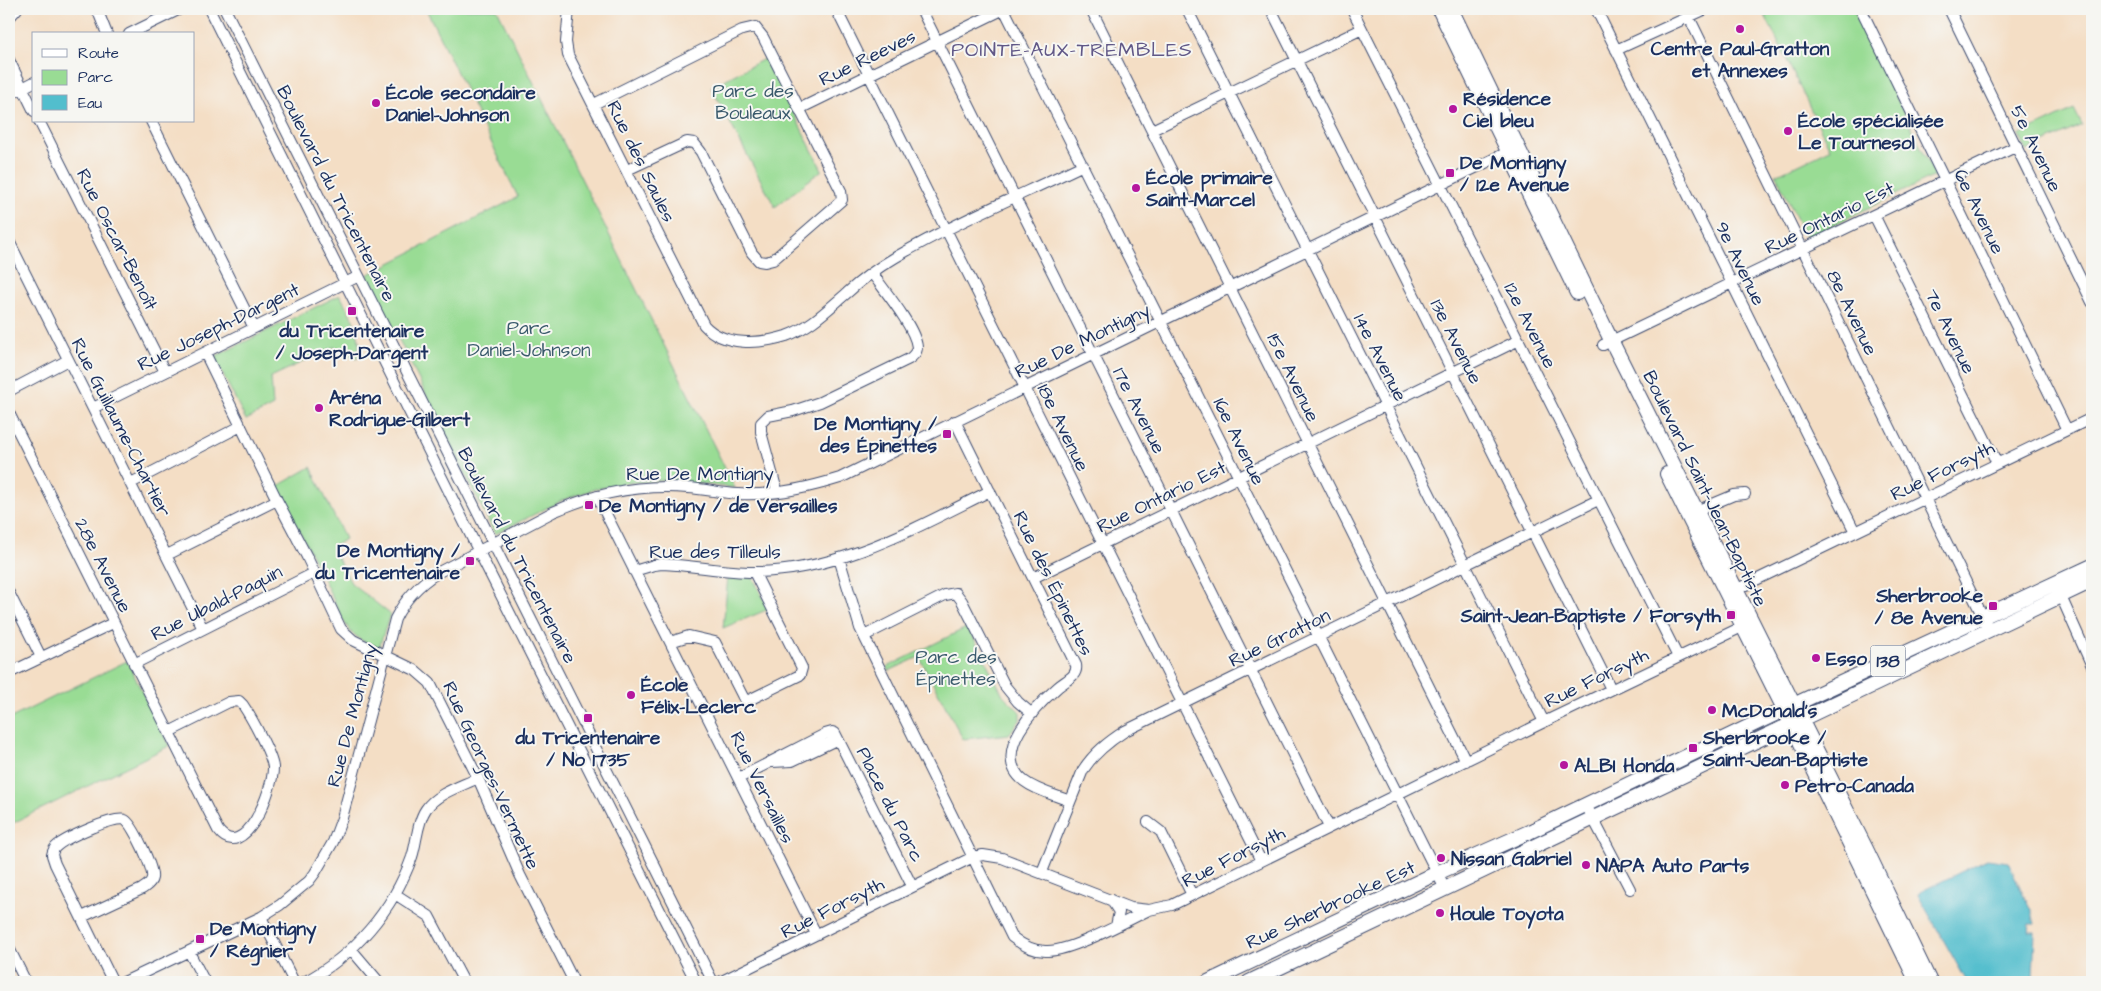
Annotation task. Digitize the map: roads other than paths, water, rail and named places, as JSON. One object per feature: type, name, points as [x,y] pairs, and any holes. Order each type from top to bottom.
[{"type":"main road","name":"Boulevard Saint-Jean-Baptiste","points":[[1439,9],[1512,149],[1691,513],[1861,852],[1917,982]]},
{"type":"main road","name":"Boulevard Saint-Jean-Baptiste","points":[[1450,9],[1512,149]]},
{"type":"main road","name":"Rue Sherbrooke Est","points":[[1249,982],[1989,631],[2058,590],[2092,566]]},
{"type":"main road","name":"Rue Sherbrooke Est","points":[[1208,982],[1983,617],[2058,590],[2092,581]]},
{"type":"main road","points":[[1897,657],[1903,672]]},
{"type":"main road","points":[[1660,770],[1666,785]]},
{"type":"main road","points":[[1529,832],[1536,846]]},
{"type":"main road","points":[[1485,852],[1492,867]]},
{"type":"main road","name":"Boulevard Saint-Jean-Baptiste","points":[[1876,884],[1930,982]]},
{"type":"main road","points":[[1261,957],[1269,973]]},
{"type":"street","points":[[9,18],[17,9]]},
{"type":"street","points":[[97,9],[106,32]]},
{"type":"street","points":[[133,32],[180,9]]},
{"type":"street","name":"Boulevard du Tricentenaire","points":[[209,9],[478,551],[696,982]]},
{"type":"street","name":"Boulevard du Tricentenaire","points":[[225,9],[713,982]]},
{"type":"street","name":"Rue des Saules","points":[[569,9],[566,42],[568,55],[704,326],[711,333],[722,338],[741,342],[784,336],[806,327],[819,318],[872,273]]},
{"type":"street","name":"18e Avenue","points":[[836,9],[1261,861]]},
{"type":"street","name":"17e Avenue","points":[[921,9],[1329,827]]},
{"type":"street","name":"Rue Reeves","points":[[799,109],[1004,9]]},
{"type":"street","name":"16e Avenue","points":[[1004,9],[1445,889]]},
{"type":"street","name":"15e Avenue","points":[[1091,9],[1466,761]]},
{"type":"street","name":"14e Avenue","points":[[1187,9],[1544,722]]},
{"type":"street","name":"13e Avenue","points":[[1271,9],[1611,689]]},
{"type":"street","name":"12e Avenue","points":[[1352,9],[1678,657]]},
{"type":"street","name":"9e Avenue","points":[[1596,9],[1855,532]]},
{"type":"street","points":[[1616,50],[1687,13],[1706,9]]},
{"type":"street","name":"6e Avenue","points":[[1861,9],[2067,430]]},
{"type":"street","name":"5e Avenue","points":[[1949,9],[2092,302]]},
{"type":"street","name":"8e Avenue","points":[[1687,13],[1989,631]]},
{"type":"street","points":[[594,104],[742,30],[755,27],[763,37],[841,191],[842,200],[837,206],[805,230],[773,260],[765,262],[759,261],[752,253],[701,152],[694,144],[687,142],[627,170]]},
{"type":"street","points":[[1152,130],[1362,29]]},
{"type":"street","points":[[9,60],[32,107]]},
{"type":"street","points":[[9,95],[32,83]]},
{"type":"street","points":[[254,100],[268,93]]},
{"type":"street","name":"Rue Oscar-Benoît","points":[[40,122],[165,372]]},
{"type":"street","points":[[151,122],[254,328]]},
{"type":"street","name":"Rue Ontario Est","points":[[1607,343],[2016,146]]},
{"type":"street","name":"Rue De Montigny","points":[[124,982],[261,917],[280,905],[308,881],[322,863],[333,842],[342,818],[395,619],[410,595],[423,582],[553,512],[597,496],[648,487],[687,488],[738,494],[802,488],[840,478],[1512,149]]},
{"type":"street","points":[[776,491],[761,432],[761,423],[764,419],[772,414],[807,407],[831,398],[909,359],[916,353],[917,348],[910,330],[872,273],[895,258],[946,231],[1083,165]]},
{"type":"street","name":"7e Avenue","points":[[1874,215],[1997,464]]},
{"type":"street","name":"Rue Guillaume-Chartier","points":[[9,242],[203,629]]},
{"type":"street","name":"Rue Joseph-Dargent","points":[[92,408],[360,276]]},
{"type":"street","points":[[374,341],[388,334]]},
{"type":"street","name":"Rue Ontario Est","points":[[1033,578],[1519,340]]},
{"type":"street","name":"Rue Georges-Vermette","points":[[205,353],[341,629],[353,640],[415,670],[430,683],[478,778],[520,875],[574,982]]},
{"type":"street","points":[[9,391],[68,360]]},
{"type":"street","points":[[408,409],[422,403]]},
{"type":"street","name":"28e Avenue","points":[[9,413],[218,830],[225,837],[231,838],[243,835],[261,812],[273,770],[270,756],[243,705],[239,701],[229,702],[169,732]]},
{"type":"street","name":"Rue Forsyth","points":[[1731,592],[2092,418]]},
{"type":"street","name":"Rue des Épinettes","points":[[955,421],[1076,665],[1077,670],[1032,714],[1012,745],[1012,760],[1020,778],[1030,785],[1070,801]]},
{"type":"street","points":[[130,483],[241,426]]},
{"type":"street","points":[[437,467],[450,460]]},
{"type":"street","name":"Rue des Tilleuls","points":[[634,571],[662,564],[754,572],[803,567],[839,558],[891,539],[990,490]]},
{"type":"street","points":[[1691,513],[1734,495],[1745,494]]},
{"type":"street","name":"Rue Versailles","points":[[597,496],[816,934]]},
{"type":"street","points":[[167,555],[277,500]]},
{"type":"street","name":"Rue Gratton","points":[[1042,872],[1083,770],[1101,748],[1125,731],[1598,500]]},
{"type":"street","points":[[839,558],[864,636],[1012,937],[1024,946],[1046,951],[1067,947],[1150,910]]},
{"type":"street","points":[[670,642],[689,636],[715,642],[743,697],[747,701],[800,676],[802,668],[754,572]]},
{"type":"street","name":"Rue Ubald-Paquin","points":[[134,664],[314,573]]},
{"type":"street","points":[[2058,590],[2092,666]]},
{"type":"street","points":[[864,636],[945,594],[956,593],[962,601],[1010,695],[1032,714]]},
{"type":"street","points":[[9,594],[41,657]]},
{"type":"street","points":[[9,673],[113,623]]},
{"type":"street","name":"Rue Forsyth","points":[[720,982],[912,886],[973,857],[982,855],[1002,858],[1042,872],[1131,908],[1150,910],[1172,905],[1747,624]]},
{"type":"street","name":"Place du Parc","points":[[739,778],[829,732],[835,733],[912,886]]},
{"type":"street","points":[[304,982],[324,970],[351,949],[379,918],[395,894],[411,857],[426,809],[442,796],[478,778]]},
{"type":"street","points":[[1586,805],[1630,889]]},
{"type":"street","points":[[82,917],[142,889],[152,878],[150,867],[134,830],[126,820],[118,818],[110,820],[61,843],[53,850],[52,854],[55,864],[113,982]]},
{"type":"street","points":[[1148,822],[1161,832],[1192,895]]},
{"type":"street","points":[[395,894],[430,916],[464,982]]},
{"type":"street","points":[[1111,900],[1119,912],[1116,926]]},
{"type":"street","points":[[261,917],[294,982]]},
{"type":"street","points":[[9,948],[26,982]]},
{"type":"street","points":[[351,949],[379,982]]},
{"type":"street","points":[[190,952],[205,982]]},
{"type":"water","points":[[1987,859],[2008,862],[2032,912],[2035,924],[2030,924],[2029,932],[2035,932],[2033,976],[2024,982],[1967,982],[1918,895],[1920,892]]},
{"type":"place","name":"Centre Paul-Gratton et Annexes","points":[[1740,29]]},
{"type":"place","name":"École secondaire Daniel-Johnson","points":[[376,103]]},
{"type":"place","name":"Résidence Ciel bleu","points":[[1453,109]]},
{"type":"place","name":"École spécialisée Le Tournesol","points":[[1788,131]]},
{"type":"place","name":"De Montigny / 12e Avenue","points":[[1450,173]]},
{"type":"place","name":"École primaire Saint-Marcel","points":[[1136,188]]},
{"type":"place","name":"du Tricentenaire / Joseph-Dargent","points":[[352,311]]},
{"type":"place","name":"Aréna Rodrigue-Gilbert","points":[[319,408]]},
{"type":"place","name":"De Montigny / des Épinettes","points":[[947,434]]},
{"type":"place","name":"De Montigny / de Versailles","points":[[589,505]]},
{"type":"place","name":"De Montigny / du Tricentenaire","points":[[470,561]]},
{"type":"place","name":"Sherbrooke / 8e Avenue","points":[[1993,606]]},
{"type":"place","name":"Saint-Jean-Baptiste / Forsyth","points":[[1731,615]]},
{"type":"place","name":"Esso","points":[[1816,658]]},
{"type":"place","name":"École Félix-Leclerc","points":[[631,695]]},
{"type":"place","name":"McDonald's","points":[[1712,710]]},
{"type":"place","name":"du Tricentenaire / No 1735","points":[[588,718]]},
{"type":"place","name":"Sherbrooke / Saint-Jean-Baptiste","points":[[1693,748]]},
{"type":"place","name":"ALBI Honda","points":[[1564,765]]},
{"type":"place","name":"Petro-Canada","points":[[1785,785]]},
{"type":"place","name":"Nissan Gabriel","points":[[1441,858]]},
{"type":"place","name":"NAPA Auto Parts","points":[[1586,865]]},
{"type":"place","name":"Houle Toyota","points":[[1440,913]]},
{"type":"place","name":"De Montigny / Régnier","points":[[200,939]]},
{"type":"district","name":"POINTE-AUX-TREMBLES","points":[[1072,49]]},
{"type":"park label","name":"Parc des Bouleaux","points":[[753,101]]},
{"type":"park label","name":"Parc Daniel-Johnson","points":[[529,338]]},
{"type":"park label","name":"Parc des Épinettes","points":[[956,667]]}]
